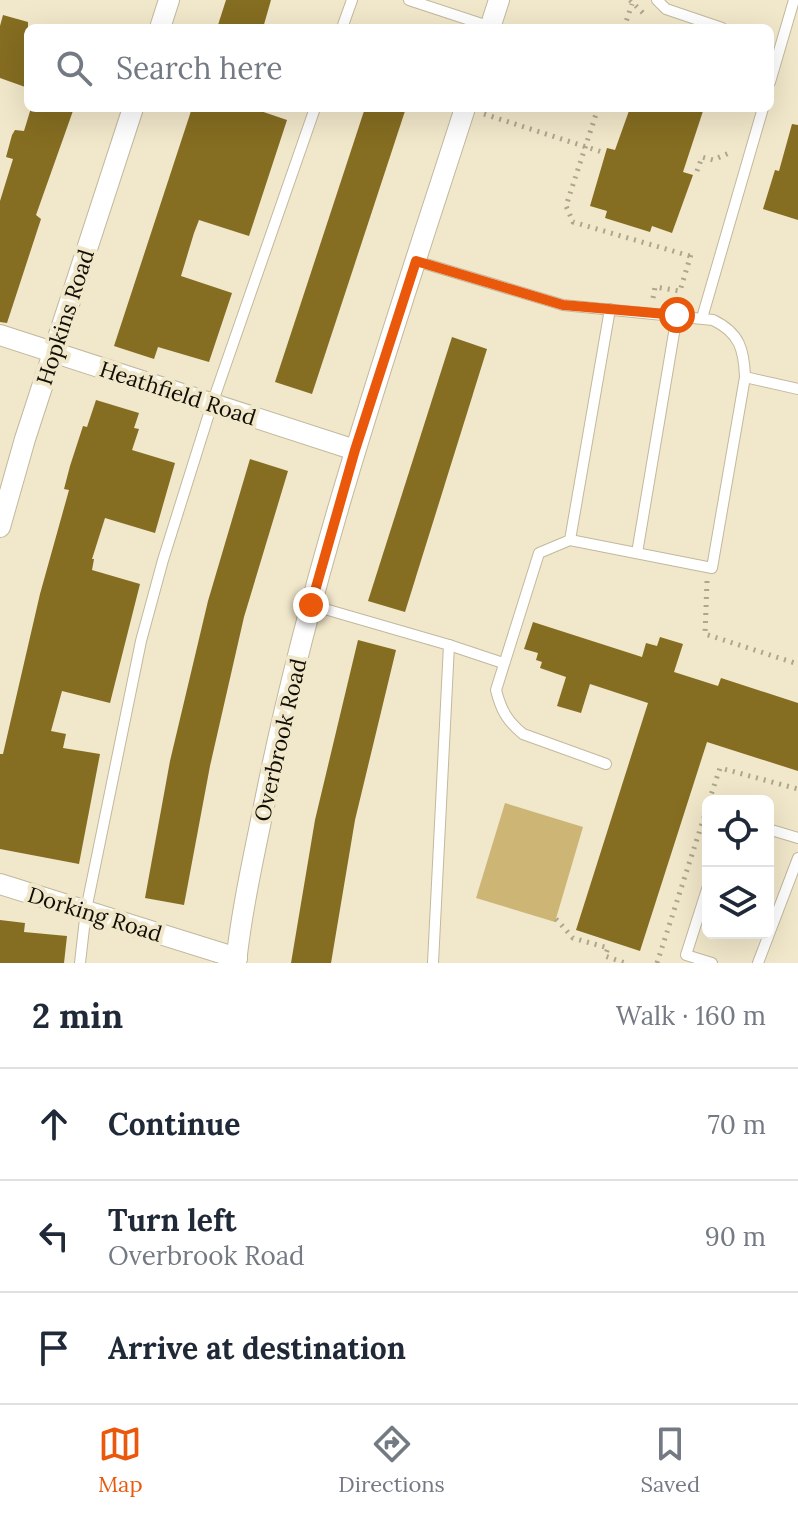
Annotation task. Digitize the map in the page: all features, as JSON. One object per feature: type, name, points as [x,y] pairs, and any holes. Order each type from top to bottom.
[{"type":"street","points":[[161,24],[169,0]]},
{"type":"street","points":[[491,24],[499,0]]},
{"type":"street","name":"Hopkins Road","points":[[0,527],[53,352],[132,112]]},
{"type":"street","name":"Overbrook Road","points":[[236,960],[279,731],[311,605],[355,450],[464,112]]},
{"type":"street","name":"Heathfield Road","points":[[0,335],[355,450]]},
{"type":"street","name":"Dorking Road","points":[[0,884],[236,960]]},
{"type":"lane","points":[[343,24],[352,0]]},
{"type":"lane","points":[[409,0],[478,24]]},
{"type":"lane","points":[[657,0],[666,9],[710,24]]},
{"type":"lane","points":[[775,44],[794,0]]},
{"type":"lane","points":[[80,963],[86,910],[141,641],[163,560],[212,404],[314,112]]},
{"type":"lane","points":[[702,318],[762,112]]},
{"type":"lane","points":[[416,261],[563,305],[702,318],[724,325],[740,340],[744,351],[745,377],[712,568],[570,540],[539,553],[503,663],[496,690],[501,710],[511,725],[523,734],[606,764]]},
{"type":"lane","points":[[570,540],[610,309]]},
{"type":"lane","points":[[637,553],[677,315]]},
{"type":"lane","points":[[745,377],[798,389]]},
{"type":"lane","points":[[311,605],[503,663]]},
{"type":"lane","points":[[433,963],[449,645]]},
{"type":"lane","points":[[774,831],[798,838]]},
{"type":"lane","points":[[758,963],[798,858]]},
{"type":"lane","points":[[702,905],[686,955],[712,963]]},
{"type":"path","points":[[625,24],[632,4]]},
{"type":"path","points":[[478,112],[605,153]]},
{"type":"path","points":[[597,112],[566,206],[573,222],[691,254],[680,291],[655,287],[649,313]]},
{"type":"path","points":[[697,171],[702,157],[713,160],[729,153],[733,143]]},
{"type":"path","points":[[707,567],[705,634],[798,664]]},
{"type":"path","points":[[712,795],[720,768],[798,789]]},
{"type":"path","points":[[657,963],[702,825]]},
{"type":"path","points":[[556,919],[573,938],[608,948],[605,956],[625,963]]},
{"type":"shaded area","points":[[505,803],[583,827],[555,922],[476,898]]},
{"type":"building","points":[[226,0],[271,0],[264,24],[218,24]]},
{"type":"building","points":[[3,15],[28,22],[24,24],[24,87],[0,78],[0,26]]},
{"type":"building","points":[[30,112],[73,112],[36,215],[41,219],[7,323],[0,322],[0,201],[13,159],[6,157],[12,135],[15,130],[24,131]]},
{"type":"building","points":[[191,112],[264,112],[287,120],[249,236],[199,220],[194,233],[181,276],[232,293],[209,362],[158,347],[154,359],[114,346]]},
{"type":"building","points":[[364,112],[405,112],[312,394],[275,382]]},
{"type":"building","points":[[629,112],[703,112],[683,172],[693,175],[672,233],[652,226],[650,232],[605,218],[607,211],[590,206],[607,148],[615,150]]},
{"type":"building","points":[[792,124],[798,125],[798,220],[763,209],[775,170],[779,171]]},
{"type":"building","points":[[452,337],[487,349],[405,612],[368,601]]},
{"type":"building","points":[[96,400],[139,413],[134,428],[139,429],[132,450],[175,463],[155,533],[105,518],[92,559],[92,570],[140,584],[110,703],[62,691],[51,731],[66,734],[63,748],[100,754],[79,864],[0,849],[0,754],[3,754],[40,594],[69,490],[64,489],[70,466],[83,426],[87,427]]},
{"type":"building","points":[[250,459],[288,471],[244,617],[210,766],[184,905],[145,898],[170,761],[208,601]]},
{"type":"building","points":[[533,622],[642,657],[646,643],[657,646],[660,637],[683,644],[674,672],[718,686],[721,678],[798,703],[798,771],[707,742],[640,951],[576,930],[648,703],[590,684],[581,713],[557,706],[566,677],[540,668],[542,662],[536,660],[538,653],[524,649]]},
{"type":"building","points":[[358,640],[396,650],[355,820],[331,963],[291,963],[315,820]]},
{"type":"building","points":[[0,920],[25,923],[24,932],[67,936],[64,963],[0,963]]},
{"type":"route","points":[[311,605],[355,450],[416,261],[563,305],[677,315]]}]
